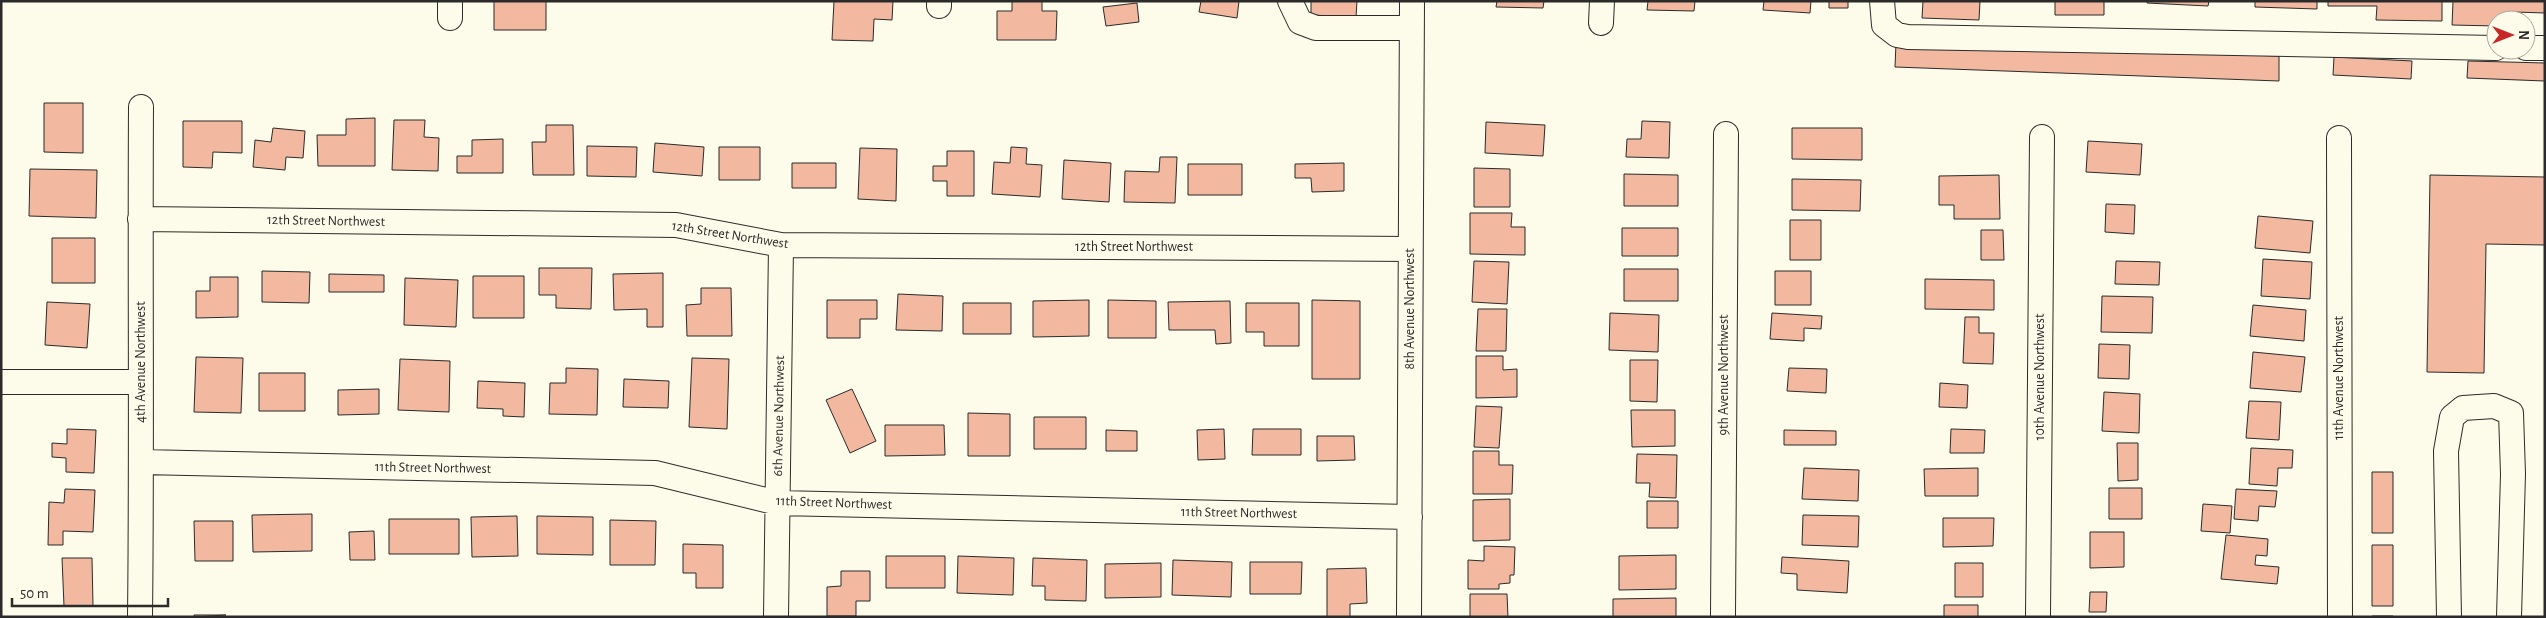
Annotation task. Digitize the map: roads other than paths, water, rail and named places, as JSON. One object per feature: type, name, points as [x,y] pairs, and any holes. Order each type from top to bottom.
[{"type":"street","points":[[1290,1],[1300,22],[1316,28],[1411,28]]},
{"type":"street","name":"8th Avenue Northwest","points":[[1409,617],[1412,1]]},
{"type":"street","points":[[1882,1],[1884,25],[1897,35],[1908,37],[2486,48]]},
{"type":"street","name":"4th Avenue Northwest","points":[[140,617],[142,462],[140,382],[141,107]]},
{"type":"street","name":"9th Avenue Northwest","points":[[1723,617],[1726,134]]},
{"type":"street","name":"10th Avenue Northwest","points":[[2038,617],[2042,137]]},
{"type":"street","name":"11th Avenue Northwest","points":[[2339,138],[2340,617]]},
{"type":"street","name":"12th Street Northwest","points":[[140,219],[676,225],[780,245],[1410,249]]},
{"type":"street","name":"6th Avenue Northwest","points":[[776,617],[780,245]]},
{"type":"street","points":[[1,382],[140,382]]},
{"type":"street","points":[[2449,617],[2446,451],[2452,418],[2463,408],[2494,406],[2511,413],[2513,474],[2509,617]]},
{"type":"street","name":"11th Street Northwest","points":[[142,462],[655,473],[778,503],[1410,517]]}]
